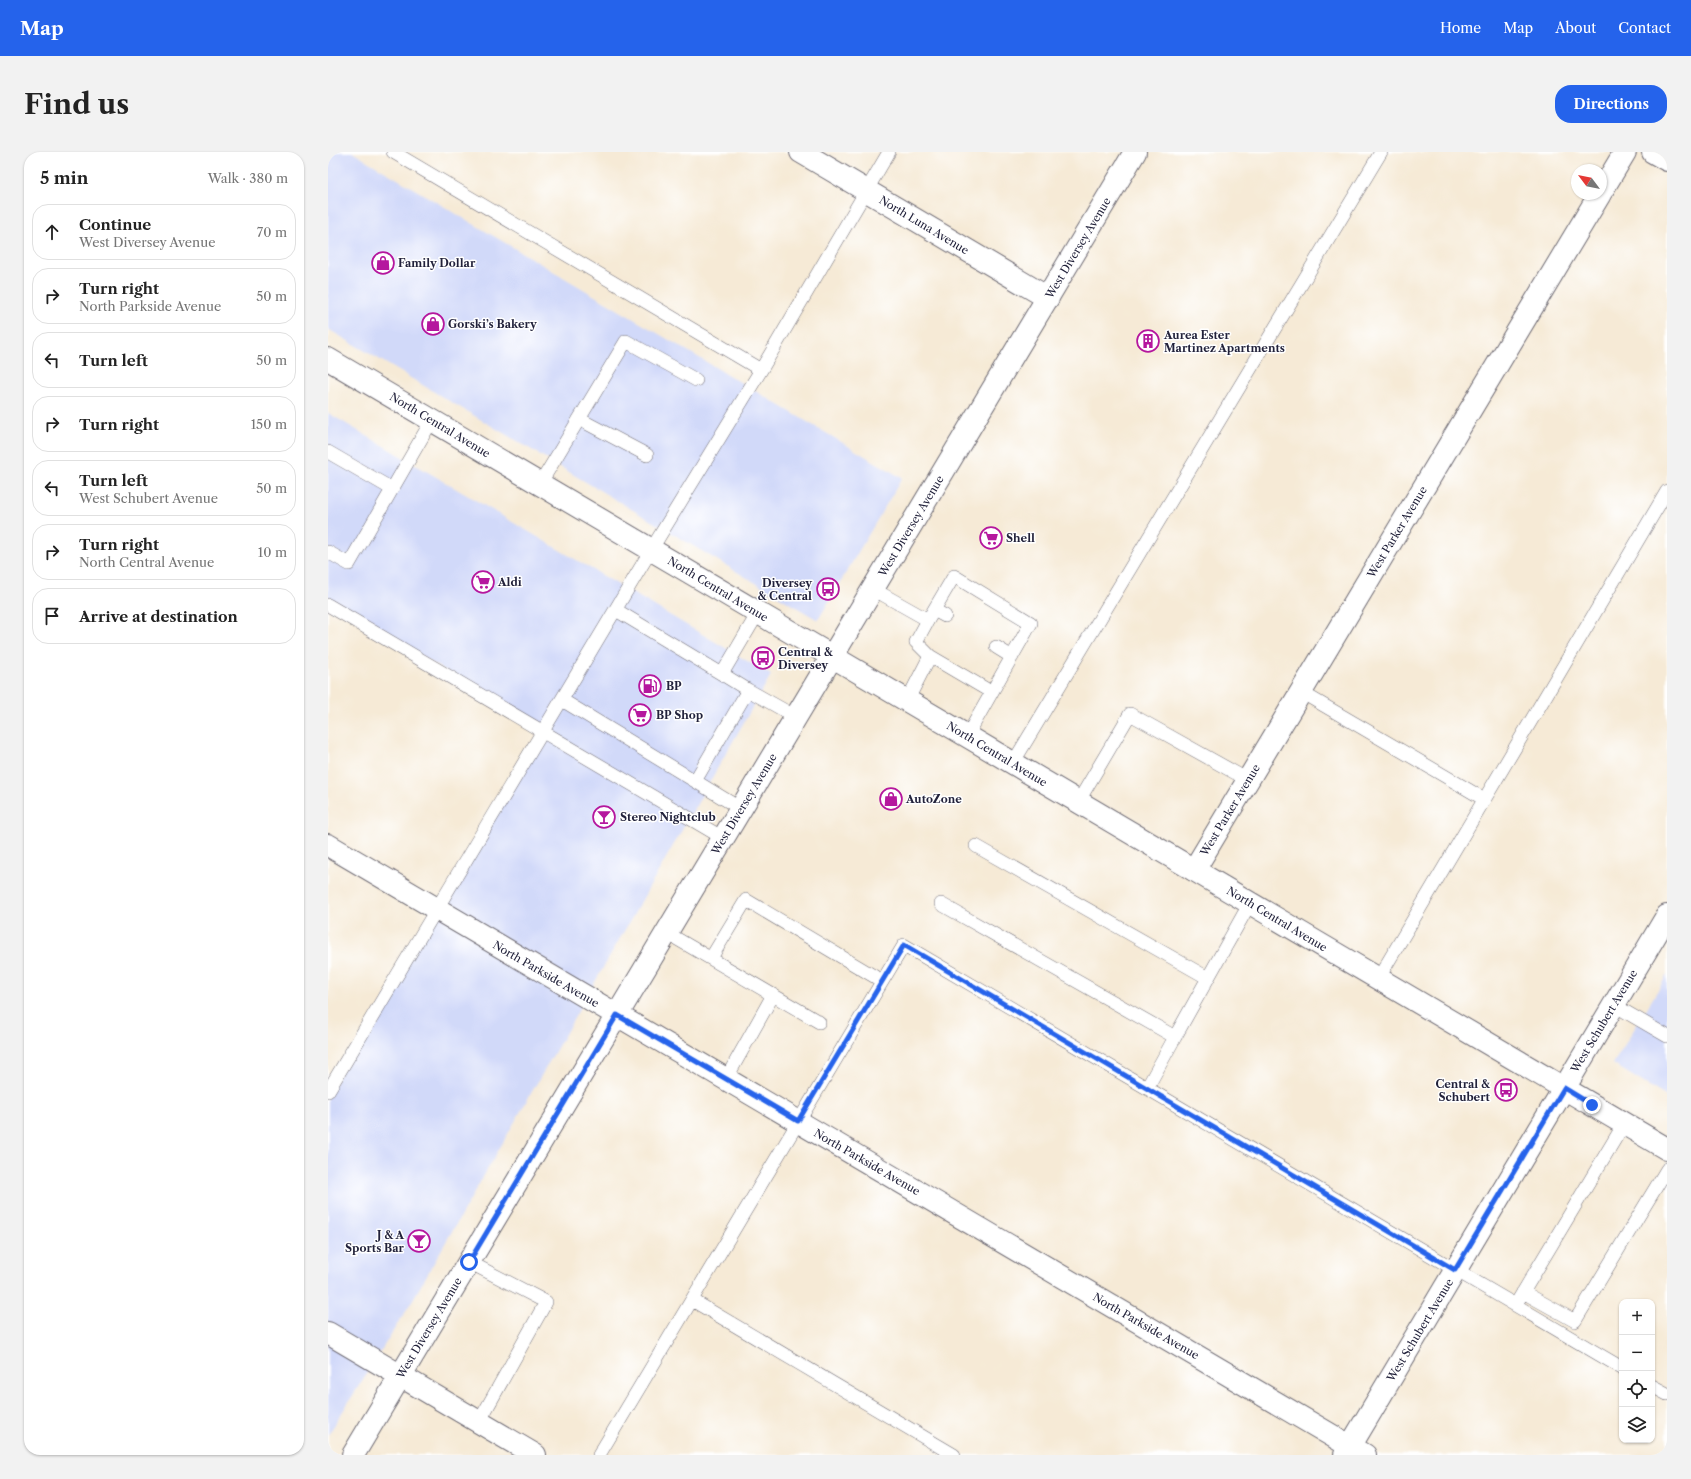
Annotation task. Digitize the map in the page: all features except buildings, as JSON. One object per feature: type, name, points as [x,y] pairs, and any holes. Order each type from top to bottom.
[{"type":"street","name":"North Luna Avenue","points":[[801,152],[1048,298]]},
{"type":"street","name":"West Diversey Avenue","points":[[353,1455],[1135,152]]},
{"type":"street","name":"West Parker Avenue","points":[[1607,182],[1625,152]]},
{"type":"street","points":[[1653,152],[1667,160]]},
{"type":"street","name":"West Parker Avenue","points":[[1194,870],[1596,200]]},
{"type":"street","name":"North Central Avenue","points":[[328,359],[1667,1149]]},
{"type":"street","name":"North Parkside Avenue","points":[[328,845],[798,1121],[1353,1452]]},
{"type":"street","name":"West Schubert Avenue","points":[[1353,1452],[1455,1270],[1667,916]]},
{"type":"street","points":[[328,1333],[479,1422],[530,1454]]},
{"type":"lane","points":[[392,152],[761,370]]},
{"type":"lane","points":[[328,1091],[651,550],[761,370],[890,152]]},
{"type":"lane","points":[[1013,763],[1381,152]]},
{"type":"lane","points":[[540,484],[626,341],[696,380]]},
{"type":"lane","points":[[578,419],[647,455]]},
{"type":"lane","points":[[328,552],[349,564],[432,420]]},
{"type":"lane","points":[[328,452],[392,489]]},
{"type":"lane","points":[[1378,979],[1667,491]]},
{"type":"lane","points":[[967,736],[1031,623],[954,576],[936,615],[916,642],[930,656],[991,692]]},
{"type":"lane","points":[[873,589],[936,615]]},
{"type":"lane","points":[[328,605],[723,838]]},
{"type":"lane","points":[[616,610],[748,690],[796,717]]},
{"type":"lane","points":[[722,674],[758,613]]},
{"type":"lane","points":[[996,647],[1012,657]]},
{"type":"lane","points":[[907,701],[930,656]]},
{"type":"lane","points":[[695,781],[748,690]]},
{"type":"lane","points":[[1301,692],[1484,799]]},
{"type":"lane","points":[[562,700],[741,809]]},
{"type":"lane","points":[[1078,802],[1130,714],[1248,780]]},
{"type":"lane","points":[[976,846],[1208,978]]},
{"type":"lane","points":[[711,958],[746,900],[882,981]]},
{"type":"lane","points":[[1146,1088],[1250,903]]},
{"type":"lane","points":[[941,904],[1175,1037]]},
{"type":"lane","points":[[667,933],[819,1022]]},
{"type":"lane","points":[[599,1455],[904,945],[1619,1366]]},
{"type":"lane","points":[[726,1079],[773,995]]},
{"type":"lane","points":[[1614,1005],[1667,1036]]},
{"type":"lane","points":[[1515,1305],[1624,1124]]},
{"type":"lane","points":[[1567,1335],[1667,1169]]},
{"type":"lane","points":[[469,1262],[546,1302],[479,1422]]},
{"type":"lane","points":[[1523,1292],[1575,1321]]},
{"type":"lane","points":[[692,1300],[954,1455]]},
{"type":"lane","points":[[1655,1388],[1667,1394]]},
{"type":"shaded area","points":[[328,152],[352,152],[902,478],[818,620],[328,329]]},
{"type":"shaded area","points":[[328,413],[771,675],[412,1301],[328,1435],[328,1094],[545,730],[328,601]]},
{"type":"shaded area","points":[[1667,975],[1667,1097],[1613,1064]]},
{"type":"place","name":"Family Dollar","points":[[383,263]]},
{"type":"place","name":"Gorski’s Bakery","points":[[433,324]]},
{"type":"place","name":"Aurea Ester Martinez Apartments","points":[[1148,341]]},
{"type":"place","name":"Shell","points":[[991,538]]},
{"type":"place","name":"Aldi","points":[[483,582]]},
{"type":"place","name":"Diversey & Central","points":[[828,589]]},
{"type":"place","name":"Central & Diversey","points":[[763,658]]},
{"type":"place","name":"BP","points":[[650,686]]},
{"type":"place","name":"BP Shop","points":[[640,715]]},
{"type":"place","name":"AutoZone","points":[[891,799]]},
{"type":"place","name":"Stereo Nightclub","points":[[604,817]]},
{"type":"place","name":"Central & Schubert","points":[[1506,1090]]},
{"type":"place","name":"J & A Sports Bar","points":[[419,1241]]},
{"type":"route","points":[[469,1262],[617,1015],[798,1121],[904,945],[1455,1270],[1564,1088],[1592,1105]]}]
